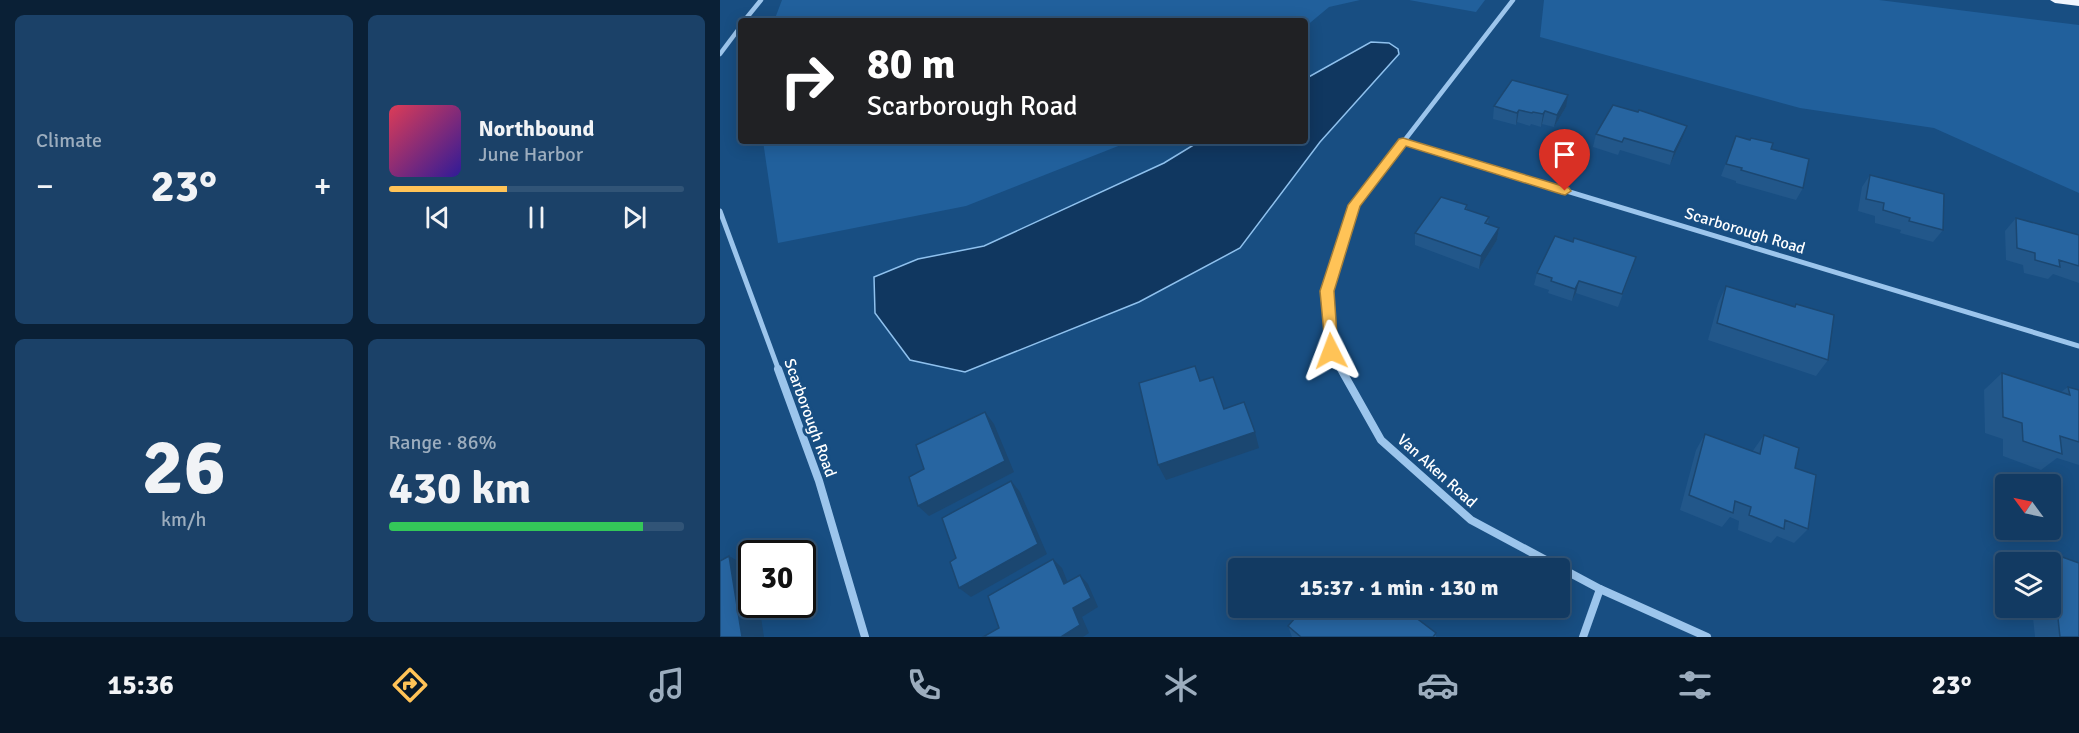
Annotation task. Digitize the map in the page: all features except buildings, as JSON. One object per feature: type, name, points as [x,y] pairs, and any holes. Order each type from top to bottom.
[{"type":"highway","points":[[2055,0],[2079,3]]},
{"type":"street","points":[[746,18],[761,0]]},
{"type":"street","name":"Van Aken Road","points":[[1513,0],[1354,205],[1327,291],[1331,351],[1381,440],[1471,520],[1600,589],[1707,637]]},
{"type":"street","points":[[720,54],[738,30]]},
{"type":"street","name":"Scarborough Road","points":[[1403,141],[2079,346]]},
{"type":"street","name":"Scarborough Road","points":[[720,211],[819,481],[865,637]]},
{"type":"street","points":[[1583,637],[1600,589]]},
{"type":"shaded area","points":[[782,0],[1360,0],[1329,7],[1308,24],[1308,18],[775,18]]},
{"type":"shaded area","points":[[1409,0],[1485,0],[1476,12]]},
{"type":"shaded area","points":[[1544,0],[1879,0],[2079,25],[2079,193],[1934,128],[1800,108],[1540,37]]},
{"type":"shaded area","points":[[1371,42],[1389,43],[1398,49],[1399,54],[1320,142],[1240,248],[1139,302],[965,372],[910,360],[875,313],[874,277],[918,259],[984,246],[1164,163],[1195,144],[1308,144],[1308,77]]},
{"type":"shaded area","points":[[763,144],[1123,144],[966,206],[778,243]]},
{"type":"route","points":[[1331,351],[1327,291],[1354,205],[1403,141],[1565,191]]}]
